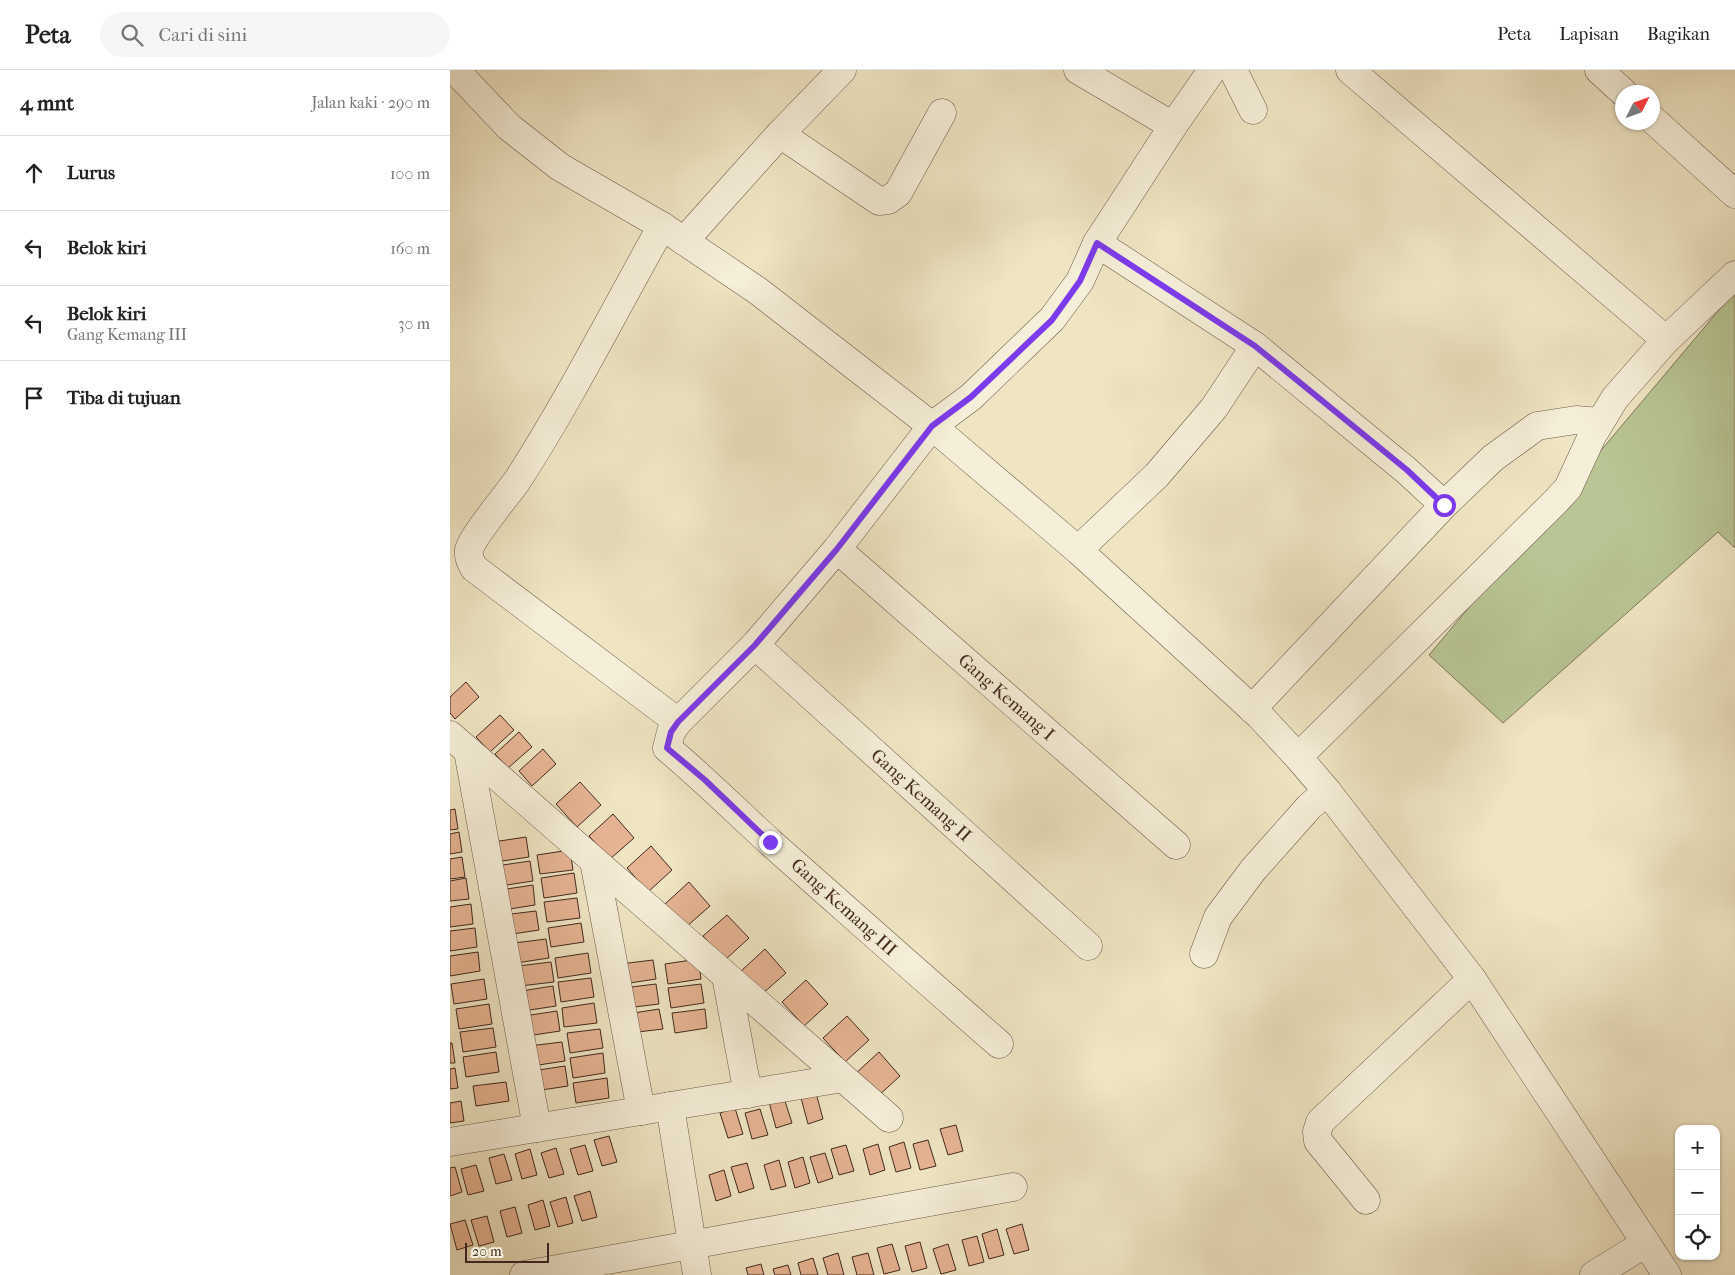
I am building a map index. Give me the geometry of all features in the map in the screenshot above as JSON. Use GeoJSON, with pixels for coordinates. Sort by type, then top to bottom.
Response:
{"type":"FeatureCollection","features":[{"type":"Feature","properties":{"kind":"street"},"geometry":{"type":"LineString","coordinates":[[456,70],[509,127],[560,167],[673,234],[758,291],[932,426],[1078,550],[1252,709],[1298,757],[1327,791],[1472,979],[1667,1275]]}},
{"type":"Feature","properties":{"kind":"street"},"geometry":{"type":"LineString","coordinates":[[842,70],[780,134],[673,234],[509,493],[473,541],[469,550],[474,568],[678,722],[755,645],[837,549],[932,426],[971,397],[1052,320],[1080,281],[1097,243],[1212,70]]}},
{"type":"Feature","properties":{"kind":"street"},"geometry":{"type":"LineString","coordinates":[[1078,70],[1173,126]]}},
{"type":"Feature","properties":{"kind":"street"},"geometry":{"type":"LineString","coordinates":[[1233,70],[1253,110]]}},
{"type":"Feature","properties":{"kind":"street"},"geometry":{"type":"LineString","coordinates":[[1350,70],[1666,340]]}},
{"type":"Feature","properties":{"kind":"street"},"geometry":{"type":"LineString","coordinates":[[1599,70],[1615,85]]}},
{"type":"Feature","properties":{"kind":"street"},"geometry":{"type":"LineString","coordinates":[[780,134],[879,201],[888,200],[898,193],[942,113]]}},
{"type":"Feature","properties":{"kind":"street"},"geometry":{"type":"LineString","coordinates":[[1660,126],[1735,194]]}},
{"type":"Feature","properties":{"kind":"street"},"geometry":{"type":"LineString","coordinates":[[1097,243],[1255,346],[1407,470],[1444,505]]}},
{"type":"Feature","properties":{"kind":"street"},"geometry":{"type":"LineString","coordinates":[[1298,757],[1568,488],[1592,436],[1615,398],[1666,340],[1735,275]]}},
{"type":"Feature","properties":{"kind":"street"},"geometry":{"type":"LineString","coordinates":[[1078,550],[1163,467],[1214,408],[1255,346]]}},
{"type":"Feature","properties":{"kind":"street"},"geometry":{"type":"LineString","coordinates":[[1252,709],[1444,505],[1493,458],[1537,426],[1576,420],[1600,422]]}},
{"type":"Feature","properties":{"kind":"street","name":"Gang Kemang I"},"geometry":{"type":"LineString","coordinates":[[837,549],[1176,845]]}},
{"type":"Feature","properties":{"kind":"street","name":"Gang Kemang II"},"geometry":{"type":"LineString","coordinates":[[755,645],[1088,946]]}},
{"type":"Feature","properties":{"kind":"street","name":"Gang Kemang III"},"geometry":{"type":"LineString","coordinates":[[678,722],[671,732],[667,748],[1000,1044]]}},
{"type":"Feature","properties":{"kind":"street"},"geometry":{"type":"LineString","coordinates":[[459,743],[889,1118]]}},
{"type":"Feature","properties":{"kind":"street"},"geometry":{"type":"LineString","coordinates":[[459,743],[537,1128]]}},
{"type":"Feature","properties":{"kind":"street"},"geometry":{"type":"LineString","coordinates":[[1204,954],[1218,917],[1253,870],[1309,808],[1327,791]]}},
{"type":"Feature","properties":{"kind":"street"},"geometry":{"type":"LineString","coordinates":[[594,861],[641,1111]]}},
{"type":"Feature","properties":{"kind":"street"},"geometry":{"type":"LineString","coordinates":[[726,976],[748,1094]]}},
{"type":"Feature","properties":{"kind":"street"},"geometry":{"type":"LineString","coordinates":[[1366,1200],[1318,1141],[1317,1132],[1320,1122],[1472,979]]}},
{"type":"Feature","properties":{"kind":"street"},"geometry":{"type":"LineString","coordinates":[[450,1142],[843,1078]]}},
{"type":"Feature","properties":{"kind":"street"},"geometry":{"type":"LineString","coordinates":[[670,1106],[697,1275]]}},
{"type":"Feature","properties":{"kind":"street"},"geometry":{"type":"LineString","coordinates":[[524,1275],[1013,1187]]}},
{"type":"Feature","properties":{"kind":"street"},"geometry":{"type":"LineString","coordinates":[[1594,1275],[1646,1242]]}},
{"type":"Feature","properties":{"kind":"green space"},"geometry":{"type":"Polygon","coordinates":[[[1735,291],[1735,548],[1718,532],[1503,723],[1429,655],[1735,291]]]}},
{"type":"Feature","properties":{"kind":"building"},"geometry":{"type":"Polygon","coordinates":[[[466,682],[479,697],[455,719],[450,713],[450,697],[466,682]]]}},
{"type":"Feature","properties":{"kind":"building"},"geometry":{"type":"Polygon","coordinates":[[[500,715],[514,730],[490,752],[476,737],[500,715]]]}},
{"type":"Feature","properties":{"kind":"building"},"geometry":{"type":"Polygon","coordinates":[[[519,732],[532,747],[508,768],[495,754],[519,732]]]}},
{"type":"Feature","properties":{"kind":"building"},"geometry":{"type":"Polygon","coordinates":[[[543,749],[556,764],[532,786],[519,771],[543,749]]]}},
{"type":"Feature","properties":{"kind":"building"},"geometry":{"type":"Polygon","coordinates":[[[580,782],[601,805],[577,827],[556,804],[580,782]]]}},
{"type":"Feature","properties":{"kind":"building"},"geometry":{"type":"Polygon","coordinates":[[[455,809],[458,829],[450,830],[450,810],[455,809]]]}},
{"type":"Feature","properties":{"kind":"building"},"geometry":{"type":"Polygon","coordinates":[[[613,814],[634,838],[610,859],[589,836],[613,814]]]}},
{"type":"Feature","properties":{"kind":"building"},"geometry":{"type":"Polygon","coordinates":[[[459,832],[462,852],[450,854],[450,834],[459,832]]]}},
{"type":"Feature","properties":{"kind":"building"},"geometry":{"type":"Polygon","coordinates":[[[526,837],[529,857],[496,862],[493,842],[526,837]]]}},
{"type":"Feature","properties":{"kind":"building"},"geometry":{"type":"Polygon","coordinates":[[[651,846],[672,870],[648,892],[627,868],[651,846]]]}},
{"type":"Feature","properties":{"kind":"building"},"geometry":{"type":"Polygon","coordinates":[[[570,850],[573,870],[540,874],[537,855],[570,850]]]}},
{"type":"Feature","properties":{"kind":"building"},"geometry":{"type":"Polygon","coordinates":[[[462,857],[465,877],[450,879],[450,859],[462,857]]]}},
{"type":"Feature","properties":{"kind":"building"},"geometry":{"type":"Polygon","coordinates":[[[530,861],[533,881],[500,886],[496,866],[530,861]]]}},
{"type":"Feature","properties":{"kind":"building"},"geometry":{"type":"Polygon","coordinates":[[[574,873],[577,893],[544,898],[541,878],[574,873]]]}},
{"type":"Feature","properties":{"kind":"building"},"geometry":{"type":"Polygon","coordinates":[[[466,878],[469,899],[450,901],[450,881],[466,878]]]}},
{"type":"Feature","properties":{"kind":"building"},"geometry":{"type":"Polygon","coordinates":[[[689,882],[710,906],[686,927],[665,904],[689,882]]]}},
{"type":"Feature","properties":{"kind":"building"},"geometry":{"type":"Polygon","coordinates":[[[533,885],[535,905],[503,910],[500,890],[533,885]]]}},
{"type":"Feature","properties":{"kind":"building"},"geometry":{"type":"Polygon","coordinates":[[[577,898],[580,918],[547,922],[544,902],[577,898]]]}},
{"type":"Feature","properties":{"kind":"building"},"geometry":{"type":"Polygon","coordinates":[[[471,904],[473,924],[450,927],[450,907],[471,904]]]}},
{"type":"Feature","properties":{"kind":"building"},"geometry":{"type":"Polygon","coordinates":[[[536,911],[539,930],[506,935],[503,915],[536,911]]]}},
{"type":"Feature","properties":{"kind":"building"},"geometry":{"type":"Polygon","coordinates":[[[727,915],[749,938],[725,960],[703,936],[727,915]]]}},
{"type":"Feature","properties":{"kind":"building"},"geometry":{"type":"Polygon","coordinates":[[[581,923],[584,942],[551,947],[548,928],[581,923]]]}},
{"type":"Feature","properties":{"kind":"building"},"geometry":{"type":"Polygon","coordinates":[[[475,928],[477,947],[450,951],[450,931],[475,928]]]}},
{"type":"Feature","properties":{"kind":"building"},"geometry":{"type":"Polygon","coordinates":[[[546,939],[549,958],[516,963],[514,943],[546,939]]]}},
{"type":"Feature","properties":{"kind":"building"},"geometry":{"type":"Polygon","coordinates":[[[765,949],[786,973],[762,994],[741,971],[765,949]]]}},
{"type":"Feature","properties":{"kind":"building"},"geometry":{"type":"Polygon","coordinates":[[[478,952],[480,971],[450,976],[450,956],[478,952]]]}},
{"type":"Feature","properties":{"kind":"building"},"geometry":{"type":"Polygon","coordinates":[[[588,953],[591,973],[558,978],[555,958],[588,953]]]}},
{"type":"Feature","properties":{"kind":"building"},"geometry":{"type":"Polygon","coordinates":[[[698,959],[701,979],[668,984],[665,964],[698,959]]]}},
{"type":"Feature","properties":{"kind":"building"},"geometry":{"type":"Polygon","coordinates":[[[653,960],[656,979],[623,984],[620,964],[653,960]]]}},
{"type":"Feature","properties":{"kind":"building"},"geometry":{"type":"Polygon","coordinates":[[[551,962],[554,982],[520,986],[518,966],[551,962]]]}},
{"type":"Feature","properties":{"kind":"building"},"geometry":{"type":"Polygon","coordinates":[[[591,978],[594,997],[561,1002],[558,982],[591,978]]]}},
{"type":"Feature","properties":{"kind":"building"},"geometry":{"type":"Polygon","coordinates":[[[484,979],[487,999],[454,1004],[451,984],[484,979]]]}},
{"type":"Feature","properties":{"kind":"building"},"geometry":{"type":"Polygon","coordinates":[[[806,980],[828,1004],[804,1026],[782,1002],[806,980]]]}},
{"type":"Feature","properties":{"kind":"building"},"geometry":{"type":"Polygon","coordinates":[[[656,984],[659,1004],[626,1008],[623,988],[656,984]]]}},
{"type":"Feature","properties":{"kind":"building"},"geometry":{"type":"Polygon","coordinates":[[[701,984],[704,1003],[671,1008],[668,988],[701,984]]]}},
{"type":"Feature","properties":{"kind":"building"},"geometry":{"type":"Polygon","coordinates":[[[553,986],[556,1006],[523,1011],[521,991],[553,986]]]}},
{"type":"Feature","properties":{"kind":"building"},"geometry":{"type":"Polygon","coordinates":[[[594,1003],[597,1023],[564,1027],[562,1008],[594,1003]]]}},
{"type":"Feature","properties":{"kind":"building"},"geometry":{"type":"Polygon","coordinates":[[[489,1004],[492,1024],[459,1029],[456,1009],[489,1004]]]}},
{"type":"Feature","properties":{"kind":"building"},"geometry":{"type":"Polygon","coordinates":[[[659,1009],[663,1029],[629,1033],[627,1014],[659,1009]]]}},
{"type":"Feature","properties":{"kind":"building"},"geometry":{"type":"Polygon","coordinates":[[[705,1009],[707,1028],[675,1033],[672,1013],[705,1009]]]}},
{"type":"Feature","properties":{"kind":"building"},"geometry":{"type":"Polygon","coordinates":[[[557,1011],[560,1031],[527,1036],[524,1016],[557,1011]]]}},
{"type":"Feature","properties":{"kind":"building"},"geometry":{"type":"Polygon","coordinates":[[[847,1016],[869,1040],[845,1062],[823,1038],[847,1016]]]}},
{"type":"Feature","properties":{"kind":"building"},"geometry":{"type":"Polygon","coordinates":[[[493,1028],[496,1047],[463,1052],[460,1032],[493,1028]]]}},
{"type":"Feature","properties":{"kind":"building"},"geometry":{"type":"Polygon","coordinates":[[[600,1029],[603,1048],[570,1053],[567,1033],[600,1029]]]}},
{"type":"Feature","properties":{"kind":"building"},"geometry":{"type":"Polygon","coordinates":[[[562,1042],[565,1061],[532,1066],[529,1046],[562,1042]]]}},
{"type":"Feature","properties":{"kind":"building"},"geometry":{"type":"Polygon","coordinates":[[[450,1043],[452,1043],[455,1063],[450,1063],[450,1043]]]}},
{"type":"Feature","properties":{"kind":"building"},"geometry":{"type":"Polygon","coordinates":[[[496,1052],[499,1072],[466,1077],[463,1057],[496,1052]]]}},
{"type":"Feature","properties":{"kind":"building"},"geometry":{"type":"Polygon","coordinates":[[[879,1052],[900,1076],[876,1098],[855,1074],[879,1052]]]}},
{"type":"Feature","properties":{"kind":"building"},"geometry":{"type":"Polygon","coordinates":[[[603,1053],[605,1073],[573,1078],[570,1058],[603,1053]]]}},
{"type":"Feature","properties":{"kind":"building"},"geometry":{"type":"Polygon","coordinates":[[[565,1066],[568,1086],[535,1091],[532,1071],[565,1066]]]}},
{"type":"Feature","properties":{"kind":"building"},"geometry":{"type":"Polygon","coordinates":[[[455,1068],[458,1088],[450,1089],[450,1069],[455,1068]]]}},
{"type":"Feature","properties":{"kind":"building"},"geometry":{"type":"Polygon","coordinates":[[[607,1078],[609,1098],[576,1103],[573,1083],[607,1078]]]}},
{"type":"Feature","properties":{"kind":"building"},"geometry":{"type":"Polygon","coordinates":[[[506,1082],[509,1101],[476,1106],[473,1086],[506,1082]]]}},
{"type":"Feature","properties":{"kind":"building"},"geometry":{"type":"Polygon","coordinates":[[[816,1093],[823,1119],[808,1124],[801,1098],[816,1093]]]}},
{"type":"Feature","properties":{"kind":"building"},"geometry":{"type":"Polygon","coordinates":[[[784,1098],[792,1123],[776,1128],[769,1102],[784,1098]]]}},
{"type":"Feature","properties":{"kind":"building"},"geometry":{"type":"Polygon","coordinates":[[[461,1101],[464,1121],[450,1123],[450,1103],[461,1101]]]}},
{"type":"Feature","properties":{"kind":"building"},"geometry":{"type":"Polygon","coordinates":[[[735,1108],[743,1134],[728,1138],[720,1113],[735,1108]]]}},
{"type":"Feature","properties":{"kind":"building"},"geometry":{"type":"Polygon","coordinates":[[[760,1109],[768,1135],[752,1139],[745,1113],[760,1109]]]}},
{"type":"Feature","properties":{"kind":"building"},"geometry":{"type":"Polygon","coordinates":[[[956,1125],[963,1151],[948,1155],[940,1129],[956,1125]]]}},
{"type":"Feature","properties":{"kind":"building"},"geometry":{"type":"Polygon","coordinates":[[[609,1136],[617,1162],[602,1166],[594,1140],[609,1136]]]}},
{"type":"Feature","properties":{"kind":"building"},"geometry":{"type":"Polygon","coordinates":[[[928,1140],[936,1166],[920,1170],[913,1144],[928,1140]]]}},
{"type":"Feature","properties":{"kind":"building"},"geometry":{"type":"Polygon","coordinates":[[[904,1142],[911,1168],[896,1172],[889,1147],[904,1142]]]}},
{"type":"Feature","properties":{"kind":"building"},"geometry":{"type":"Polygon","coordinates":[[[878,1144],[885,1170],[870,1175],[863,1149],[878,1144]]]}},
{"type":"Feature","properties":{"kind":"building"},"geometry":{"type":"Polygon","coordinates":[[[585,1145],[593,1171],[578,1175],[570,1149],[585,1145]]]}},
{"type":"Feature","properties":{"kind":"building"},"geometry":{"type":"Polygon","coordinates":[[[846,1145],[854,1171],[839,1175],[831,1149],[846,1145]]]}},
{"type":"Feature","properties":{"kind":"building"},"geometry":{"type":"Polygon","coordinates":[[[556,1148],[564,1174],[549,1178],[541,1153],[556,1148]]]}},
{"type":"Feature","properties":{"kind":"building"},"geometry":{"type":"Polygon","coordinates":[[[530,1149],[537,1175],[522,1179],[515,1154],[530,1149]]]}},
{"type":"Feature","properties":{"kind":"building"},"geometry":{"type":"Polygon","coordinates":[[[825,1153],[833,1178],[818,1183],[810,1157],[825,1153]]]}},
{"type":"Feature","properties":{"kind":"building"},"geometry":{"type":"Polygon","coordinates":[[[504,1154],[512,1180],[496,1184],[489,1158],[504,1154]]]}},
{"type":"Feature","properties":{"kind":"building"},"geometry":{"type":"Polygon","coordinates":[[[803,1157],[810,1183],[795,1188],[788,1162],[803,1157]]]}},
{"type":"Feature","properties":{"kind":"building"},"geometry":{"type":"Polygon","coordinates":[[[779,1160],[786,1186],[771,1190],[764,1165],[779,1160]]]}},
{"type":"Feature","properties":{"kind":"building"},"geometry":{"type":"Polygon","coordinates":[[[747,1163],[754,1188],[739,1193],[731,1167],[747,1163]]]}},
{"type":"Feature","properties":{"kind":"building"},"geometry":{"type":"Polygon","coordinates":[[[476,1165],[484,1191],[468,1195],[461,1169],[476,1165]]]}},
{"type":"Feature","properties":{"kind":"building"},"geometry":{"type":"Polygon","coordinates":[[[455,1167],[462,1192],[450,1196],[450,1168],[455,1167]]]}},
{"type":"Feature","properties":{"kind":"building"},"geometry":{"type":"Polygon","coordinates":[[[724,1170],[731,1196],[716,1201],[709,1175],[724,1170]]]}},
{"type":"Feature","properties":{"kind":"building"},"geometry":{"type":"Polygon","coordinates":[[[590,1191],[597,1217],[582,1221],[574,1196],[590,1191]]]}},
{"type":"Feature","properties":{"kind":"building"},"geometry":{"type":"Polygon","coordinates":[[[566,1197],[573,1223],[558,1227],[550,1202],[566,1197]]]}},
{"type":"Feature","properties":{"kind":"building"},"geometry":{"type":"Polygon","coordinates":[[[543,1200],[550,1226],[535,1230],[528,1205],[543,1200]]]}},
{"type":"Feature","properties":{"kind":"building"},"geometry":{"type":"Polygon","coordinates":[[[515,1207],[522,1233],[507,1237],[500,1211],[515,1207]]]}},
{"type":"Feature","properties":{"kind":"building"},"geometry":{"type":"Polygon","coordinates":[[[487,1216],[494,1242],[479,1246],[471,1220],[487,1216]]]}},
{"type":"Feature","properties":{"kind":"building"},"geometry":{"type":"Polygon","coordinates":[[[465,1220],[473,1245],[457,1250],[450,1224],[465,1220]]]}},
{"type":"Feature","properties":{"kind":"building"},"geometry":{"type":"Polygon","coordinates":[[[1022,1224],[1029,1250],[1014,1254],[1006,1229],[1022,1224]]]}},
{"type":"Feature","properties":{"kind":"building"},"geometry":{"type":"Polygon","coordinates":[[[997,1229],[1004,1255],[989,1259],[982,1234],[997,1229]]]}},
{"type":"Feature","properties":{"kind":"building"},"geometry":{"type":"Polygon","coordinates":[[[977,1236],[984,1262],[969,1266],[962,1240],[977,1236]]]}},
{"type":"Feature","properties":{"kind":"building"},"geometry":{"type":"Polygon","coordinates":[[[920,1242],[927,1268],[912,1272],[905,1246],[920,1242]]]}},
{"type":"Feature","properties":{"kind":"building"},"geometry":{"type":"Polygon","coordinates":[[[892,1244],[900,1270],[884,1274],[877,1248],[892,1244]]]}},
{"type":"Feature","properties":{"kind":"building"},"geometry":{"type":"Polygon","coordinates":[[[948,1244],[956,1270],[941,1274],[933,1249],[948,1244]]]}},
{"type":"Feature","properties":{"kind":"building"},"geometry":{"type":"Polygon","coordinates":[[[838,1253],[844,1275],[828,1275],[823,1258],[838,1253]]]}},
{"type":"Feature","properties":{"kind":"building"},"geometry":{"type":"Polygon","coordinates":[[[868,1253],[874,1275],[857,1275],[852,1257],[868,1253]]]}},
{"type":"Feature","properties":{"kind":"building"},"geometry":{"type":"Polygon","coordinates":[[[813,1258],[818,1275],[801,1275],[798,1263],[813,1258]]]}},
{"type":"Feature","properties":{"kind":"building"},"geometry":{"type":"Polygon","coordinates":[[[761,1264],[764,1275],[748,1275],[746,1268],[761,1264]]]}},
{"type":"Feature","properties":{"kind":"building"},"geometry":{"type":"Polygon","coordinates":[[[788,1265],[791,1275],[775,1275],[773,1269],[788,1265]]]}},
{"type":"Feature","properties":{"kind":"route"},"geometry":{"type":"LineString","coordinates":[[770,842],[705,780],[667,748],[671,732],[713,685],[755,645],[837,549],[932,426],[971,397],[1052,320],[1080,281],[1097,243],[1255,346],[1407,470],[1444,505]]}}]}
